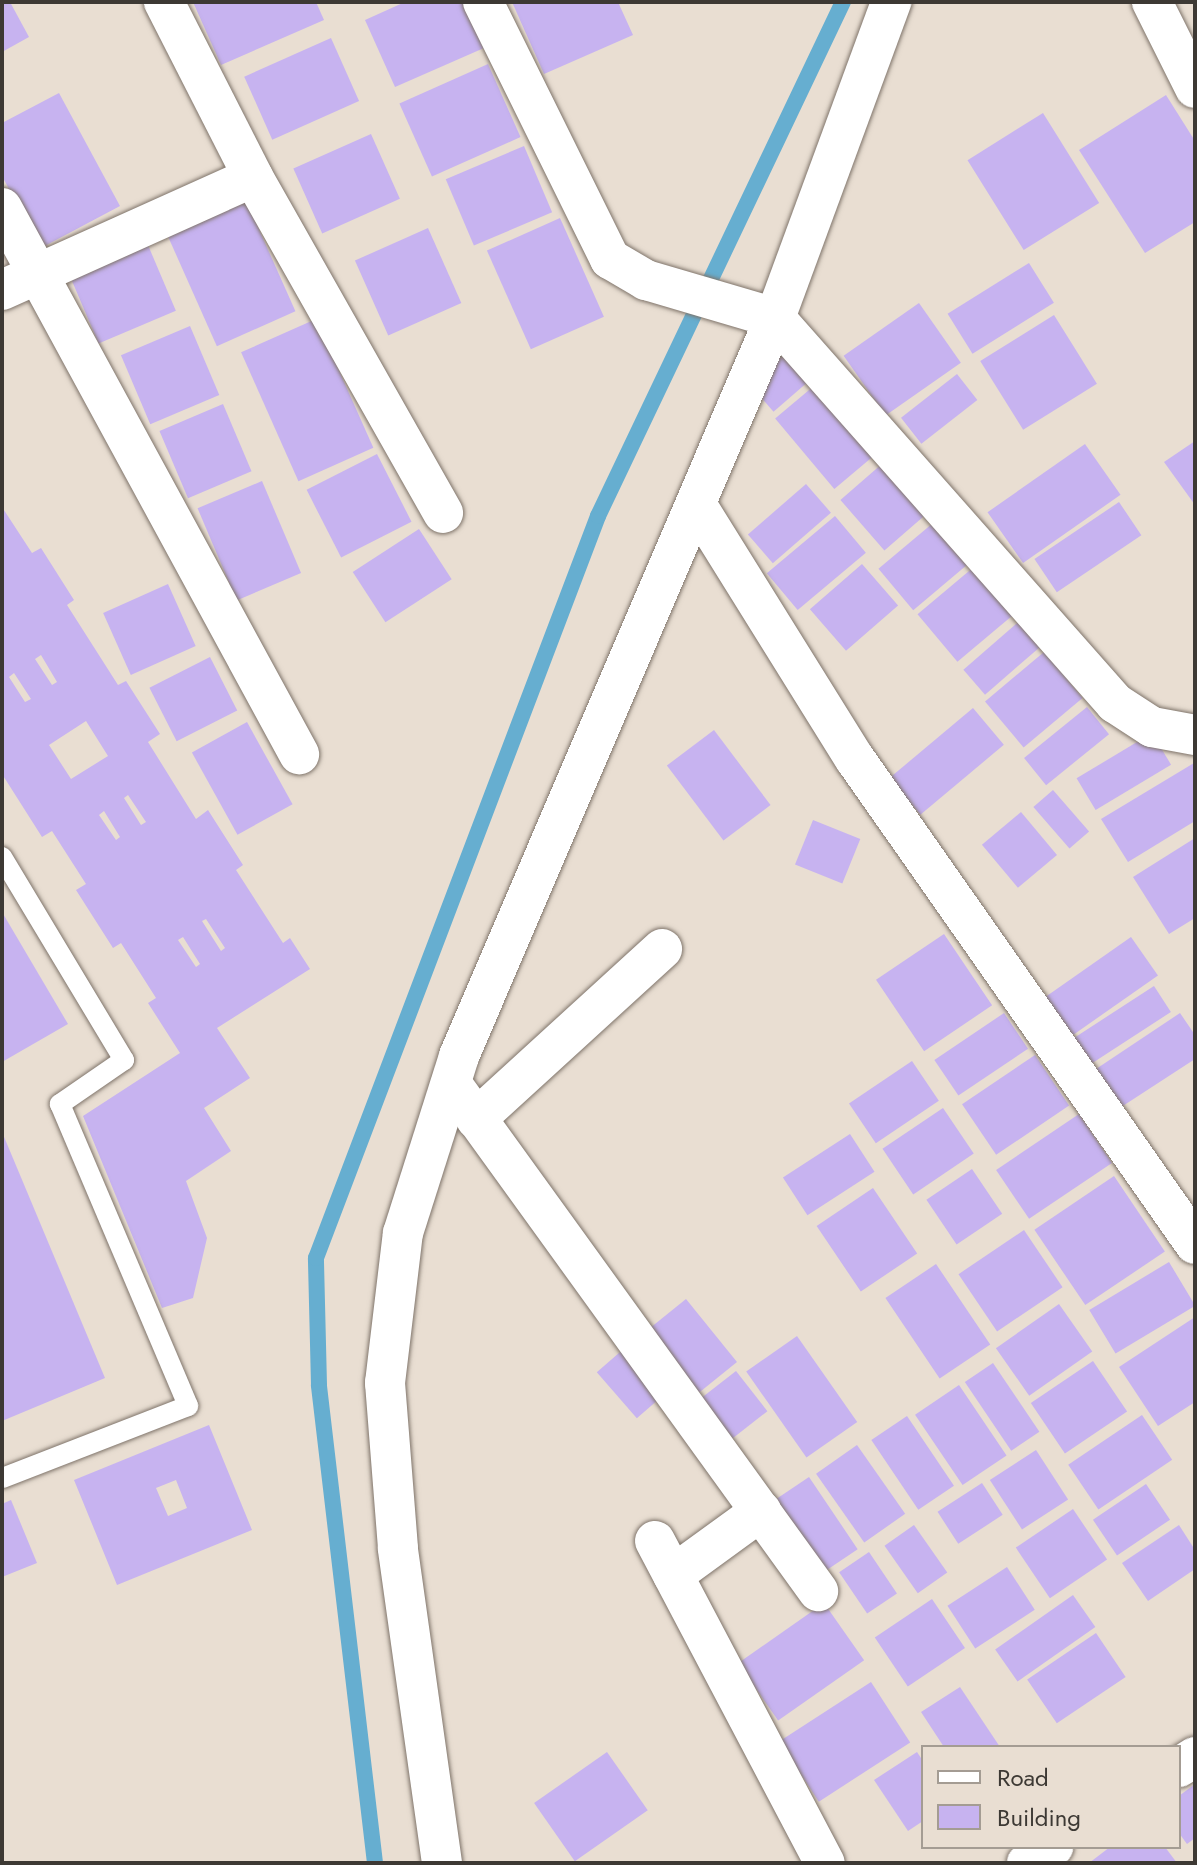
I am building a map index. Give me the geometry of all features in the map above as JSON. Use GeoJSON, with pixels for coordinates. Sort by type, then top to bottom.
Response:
{"type":"FeatureCollection","features":[{"type":"Feature","properties":{"kind":"street"},"geometry":{"type":"LineString","coordinates":[[164,2],[253,177],[443,513]]}},
{"type":"Feature","properties":{"kind":"street"},"geometry":{"type":"LineString","coordinates":[[483,2],[610,259],[646,280],[735,310],[775,318],[1115,703],[1152,727],[1195,735]]}},
{"type":"Feature","properties":{"kind":"street"},"geometry":{"type":"LineString","coordinates":[[442,1863],[398,1548],[385,1383],[403,1233],[451,1083],[775,318],[891,2]]}},
{"type":"Feature","properties":{"kind":"street"},"geometry":{"type":"LineString","coordinates":[[1152,2],[1195,88]]}},
{"type":"Feature","properties":{"kind":"street"},"geometry":{"type":"LineString","coordinates":[[20,282],[253,177]]}},
{"type":"Feature","properties":{"kind":"street"},"geometry":{"type":"LineString","coordinates":[[2,208],[20,282],[299,754]]}},
{"type":"Feature","properties":{"kind":"street"},"geometry":{"type":"LineString","coordinates":[[696,504],[855,759],[1195,1244]]}},
{"type":"Feature","properties":{"kind":"street"},"geometry":{"type":"LineString","coordinates":[[476,1119],[662,949]]}},
{"type":"Feature","properties":{"kind":"street"},"geometry":{"type":"LineString","coordinates":[[451,1083],[818,1591]]}},
{"type":"Feature","properties":{"kind":"street"},"geometry":{"type":"LineString","coordinates":[[761,1511],[664,1558],[825,1863]]}},
{"type":"Feature","properties":{"kind":"street"},"geometry":{"type":"LineString","coordinates":[[1027,1863],[1050,1849]]}},
{"type":"Feature","properties":{"kind":"lane"},"geometry":{"type":"LineString","coordinates":[[2,857],[124,1060],[60,1104],[188,1406],[2,1478]]}},
{"type":"Feature","properties":{"kind":"building"},"geometry":{"type":"Polygon","coordinates":[[[2,2],[10,2],[29,37],[2,52],[2,2]]]}},
{"type":"Feature","properties":{"kind":"building"},"geometry":{"type":"Polygon","coordinates":[[[193,2],[316,2],[324,20],[221,65],[193,2]]]}},
{"type":"Feature","properties":{"kind":"building"},"geometry":{"type":"Polygon","coordinates":[[[405,2],[464,2],[484,48],[395,87],[365,20],[405,2]]]}},
{"type":"Feature","properties":{"kind":"building"},"geometry":{"type":"Polygon","coordinates":[[[512,2],[618,2],[633,35],[544,74],[512,2]]]}},
{"type":"Feature","properties":{"kind":"building"},"geometry":{"type":"Polygon","coordinates":[[[331,38],[359,101],[272,140],[244,77],[331,38]]]}},
{"type":"Feature","properties":{"kind":"building"},"geometry":{"type":"Polygon","coordinates":[[[488,64],[521,137],[432,177],[399,103],[488,64]]]}},
{"type":"Feature","properties":{"kind":"building"},"geometry":{"type":"Polygon","coordinates":[[[59,93],[120,206],[41,248],[2,176],[2,123],[59,93]]]}},
{"type":"Feature","properties":{"kind":"building"},"geometry":{"type":"Polygon","coordinates":[[[1166,95],[1195,141],[1195,222],[1145,253],[1079,150],[1166,95]]]}},
{"type":"Feature","properties":{"kind":"building"},"geometry":{"type":"Polygon","coordinates":[[[1043,113],[1099,203],[1024,250],[968,160],[1043,113]]]}},
{"type":"Feature","properties":{"kind":"building"},"geometry":{"type":"Polygon","coordinates":[[[371,134],[400,199],[322,233],[293,169],[371,134]]]}},
{"type":"Feature","properties":{"kind":"building"},"geometry":{"type":"Polygon","coordinates":[[[524,146],[552,212],[474,245],[446,179],[524,146]]]}},
{"type":"Feature","properties":{"kind":"building"},"geometry":{"type":"Polygon","coordinates":[[[245,198],[295,311],[217,346],[166,233],[245,198]]]}},
{"type":"Feature","properties":{"kind":"building"},"geometry":{"type":"Polygon","coordinates":[[[560,218],[604,317],[531,349],[487,251],[560,218]]]}},
{"type":"Feature","properties":{"kind":"building"},"geometry":{"type":"Polygon","coordinates":[[[428,228],[461,303],[388,335],[355,261],[428,228]]]}},
{"type":"Feature","properties":{"kind":"building"},"geometry":{"type":"Polygon","coordinates":[[[145,238],[176,311],[99,344],[68,271],[145,238]]]}},
{"type":"Feature","properties":{"kind":"building"},"geometry":{"type":"Polygon","coordinates":[[[1029,263],[1054,303],[972,354],[948,314],[1029,263]]]}},
{"type":"Feature","properties":{"kind":"building"},"geometry":{"type":"Polygon","coordinates":[[[919,303],[961,363],[886,416],[844,356],[919,303]]]}},
{"type":"Feature","properties":{"kind":"building"},"geometry":{"type":"Polygon","coordinates":[[[1054,315],[1097,384],[1023,430],[980,361],[1054,315]]]}},
{"type":"Feature","properties":{"kind":"building"},"geometry":{"type":"Polygon","coordinates":[[[316,319],[373,448],[298,481],[241,352],[316,319]]]}},
{"type":"Feature","properties":{"kind":"building"},"geometry":{"type":"Polygon","coordinates":[[[190,326],[219,395],[150,424],[121,355],[190,326]]]}},
{"type":"Feature","properties":{"kind":"building"},"geometry":{"type":"Polygon","coordinates":[[[787,351],[811,379],[774,412],[749,384],[787,351]]]}},
{"type":"Feature","properties":{"kind":"building"},"geometry":{"type":"Polygon","coordinates":[[[957,374],[977,400],[921,444],[901,418],[957,374]]]}},
{"type":"Feature","properties":{"kind":"building"},"geometry":{"type":"Polygon","coordinates":[[[815,385],[874,455],[834,489],[775,418],[815,385]]]}},
{"type":"Feature","properties":{"kind":"building"},"geometry":{"type":"Polygon","coordinates":[[[223,404],[252,471],[188,498],[159,431],[223,404]]]}},
{"type":"Feature","properties":{"kind":"building"},"geometry":{"type":"Polygon","coordinates":[[[1195,441],[1195,505],[1164,462],[1195,441]]]}},
{"type":"Feature","properties":{"kind":"building"},"geometry":{"type":"Polygon","coordinates":[[[1085,444],[1121,495],[1023,563],[988,512],[1085,444]]]}},
{"type":"Feature","properties":{"kind":"building"},"geometry":{"type":"Polygon","coordinates":[[[377,454],[412,522],[341,558],[307,490],[377,454]]]}},
{"type":"Feature","properties":{"kind":"building"},"geometry":{"type":"Polygon","coordinates":[[[891,456],[935,507],[884,551],[840,500],[891,456]]]}},
{"type":"Feature","properties":{"kind":"building"},"geometry":{"type":"Polygon","coordinates":[[[262,481],[301,573],[237,600],[198,508],[262,481]]]}},
{"type":"Feature","properties":{"kind":"building"},"geometry":{"type":"Polygon","coordinates":[[[806,484],[831,513],[773,563],[748,535],[806,484]]]}},
{"type":"Feature","properties":{"kind":"building"},"geometry":{"type":"Polygon","coordinates":[[[1119,502],[1141,535],[1057,592],[1034,559],[1119,502]]]}},
{"type":"Feature","properties":{"kind":"building"},"geometry":{"type":"Polygon","coordinates":[[[2,507],[32,553],[41,548],[74,600],[67,605],[118,685],[126,681],[160,734],[148,742],[196,819],[208,810],[243,865],[236,870],[283,943],[290,938],[310,969],[217,1028],[250,1078],[204,1108],[231,1151],[186,1181],[207,1238],[193,1298],[162,1308],[83,1116],[180,1053],[148,1003],[156,998],[121,943],[113,948],[76,890],[86,884],[52,831],[42,837],[2,774],[2,507]],[[41,655],[35,659],[52,685],[57,682],[41,655]],[[14,673],[9,677],[25,702],[31,699],[14,673]],[[86,721],[49,745],[71,779],[108,756],[86,721]],[[128,795],[124,798],[141,825],[146,822],[128,795]],[[104,811],[99,815],[116,840],[120,837],[104,811]],[[206,919],[202,921],[221,951],[225,948],[206,919]],[[183,937],[178,940],[196,967],[200,964],[183,937]]]}},
{"type":"Feature","properties":{"kind":"building"},"geometry":{"type":"Polygon","coordinates":[[[835,516],[866,553],[798,610],[767,573],[835,516]]]}},
{"type":"Feature","properties":{"kind":"building"},"geometry":{"type":"Polygon","coordinates":[[[939,518],[974,559],[913,610],[878,569],[939,518]]]}},
{"type":"Feature","properties":{"kind":"building"},"geometry":{"type":"Polygon","coordinates":[[[419,529],[452,579],[385,622],[353,572],[419,529]]]}},
{"type":"Feature","properties":{"kind":"building"},"geometry":{"type":"Polygon","coordinates":[[[862,564],[898,606],[846,651],[810,609],[862,564]]]}},
{"type":"Feature","properties":{"kind":"building"},"geometry":{"type":"Polygon","coordinates":[[[975,566],[1015,613],[957,662],[918,614],[975,566]]]}},
{"type":"Feature","properties":{"kind":"building"},"geometry":{"type":"Polygon","coordinates":[[[168,584],[196,646],[131,675],[103,613],[168,584]]]}},
{"type":"Feature","properties":{"kind":"building"},"geometry":{"type":"Polygon","coordinates":[[[1023,618],[1045,643],[985,695],[963,670],[1023,618]]]}},
{"type":"Feature","properties":{"kind":"building"},"geometry":{"type":"Polygon","coordinates":[[[1044,652],[1083,698],[1024,747],[985,701],[1044,652]]]}},
{"type":"Feature","properties":{"kind":"building"},"geometry":{"type":"Polygon","coordinates":[[[210,657],[237,710],[177,741],[149,688],[210,657]]]}},
{"type":"Feature","properties":{"kind":"building"},"geometry":{"type":"Polygon","coordinates":[[[1087,707],[1109,734],[1046,785],[1024,758],[1087,707]]]}},
{"type":"Feature","properties":{"kind":"building"},"geometry":{"type":"Polygon","coordinates":[[[973,708],[1004,745],[920,815],[890,778],[973,708]]]}},
{"type":"Feature","properties":{"kind":"building"},"geometry":{"type":"Polygon","coordinates":[[[247,722],[293,804],[237,835],[192,753],[247,722]]]}},
{"type":"Feature","properties":{"kind":"building"},"geometry":{"type":"Polygon","coordinates":[[[714,730],[771,805],[723,841],[667,766],[714,730]]]}},
{"type":"Feature","properties":{"kind":"building"},"geometry":{"type":"Polygon","coordinates":[[[1152,733],[1171,765],[1096,810],[1077,778],[1152,733]]]}},
{"type":"Feature","properties":{"kind":"building"},"geometry":{"type":"Polygon","coordinates":[[[1194,763],[1195,821],[1128,862],[1101,819],[1194,763]]]}},
{"type":"Feature","properties":{"kind":"building"},"geometry":{"type":"Polygon","coordinates":[[[1053,790],[1089,832],[1069,849],[1033,807],[1053,790]]]}},
{"type":"Feature","properties":{"kind":"building"},"geometry":{"type":"Polygon","coordinates":[[[1021,812],[1057,855],[1018,888],[982,845],[1021,812]]]}},
{"type":"Feature","properties":{"kind":"building"},"geometry":{"type":"Polygon","coordinates":[[[813,820],[860,839],[842,884],[795,865],[813,820]]]}},
{"type":"Feature","properties":{"kind":"building"},"geometry":{"type":"Polygon","coordinates":[[[1195,838],[1195,918],[1169,934],[1133,877],[1195,838]]]}},
{"type":"Feature","properties":{"kind":"building"},"geometry":{"type":"Polygon","coordinates":[[[2,912],[68,1024],[2,1062],[2,912]]]}},
{"type":"Feature","properties":{"kind":"building"},"geometry":{"type":"Polygon","coordinates":[[[944,934],[992,1005],[924,1051],[876,980],[944,934]]]}},
{"type":"Feature","properties":{"kind":"building"},"geometry":{"type":"Polygon","coordinates":[[[1131,937],[1158,976],[1064,1041],[1037,1003],[1131,937]]]}},
{"type":"Feature","properties":{"kind":"building"},"geometry":{"type":"Polygon","coordinates":[[[1154,986],[1171,1012],[1083,1069],[1066,1043],[1154,986]]]}},
{"type":"Feature","properties":{"kind":"building"},"geometry":{"type":"Polygon","coordinates":[[[1004,1013],[1028,1049],[958,1096],[934,1060],[1004,1013]]]}},
{"type":"Feature","properties":{"kind":"building"},"geometry":{"type":"Polygon","coordinates":[[[1180,1013],[1195,1035],[1195,1059],[1112,1113],[1087,1075],[1180,1013]]]}},
{"type":"Feature","properties":{"kind":"building"},"geometry":{"type":"Polygon","coordinates":[[[1035,1055],[1069,1106],[996,1155],[962,1104],[1035,1055]]]}},
{"type":"Feature","properties":{"kind":"building"},"geometry":{"type":"Polygon","coordinates":[[[912,1061],[939,1101],[876,1143],[849,1103],[912,1061]]]}},
{"type":"Feature","properties":{"kind":"building"},"geometry":{"type":"Polygon","coordinates":[[[943,1108],[974,1154],[913,1194],[882,1149],[943,1108]]]}},
{"type":"Feature","properties":{"kind":"building"},"geometry":{"type":"Polygon","coordinates":[[[1079,1114],[1112,1163],[1029,1219],[996,1170],[1079,1114]]]}},
{"type":"Feature","properties":{"kind":"building"},"geometry":{"type":"Polygon","coordinates":[[[2,1132],[105,1378],[2,1421],[2,1132]]]}},
{"type":"Feature","properties":{"kind":"building"},"geometry":{"type":"Polygon","coordinates":[[[850,1134],[875,1172],[807,1215],[783,1178],[850,1134]]]}},
{"type":"Feature","properties":{"kind":"building"},"geometry":{"type":"Polygon","coordinates":[[[972,1169],[1002,1214],[957,1245],[926,1200],[972,1169]]]}},
{"type":"Feature","properties":{"kind":"building"},"geometry":{"type":"Polygon","coordinates":[[[1114,1176],[1165,1251],[1085,1305],[1034,1230],[1114,1176]]]}},
{"type":"Feature","properties":{"kind":"building"},"geometry":{"type":"Polygon","coordinates":[[[873,1188],[917,1253],[861,1292],[817,1226],[873,1188]]]}},
{"type":"Feature","properties":{"kind":"building"},"geometry":{"type":"Polygon","coordinates":[[[1024,1230],[1063,1287],[997,1331],[959,1274],[1024,1230]]]}},
{"type":"Feature","properties":{"kind":"building"},"geometry":{"type":"Polygon","coordinates":[[[1169,1262],[1195,1306],[1116,1354],[1089,1310],[1169,1262]]]}},
{"type":"Feature","properties":{"kind":"building"},"geometry":{"type":"Polygon","coordinates":[[[936,1264],[990,1344],[940,1379],[885,1298],[936,1264]]]}},
{"type":"Feature","properties":{"kind":"building"},"geometry":{"type":"Polygon","coordinates":[[[686,1299],[737,1362],[696,1395],[645,1332],[686,1299]]]}},
{"type":"Feature","properties":{"kind":"building"},"geometry":{"type":"Polygon","coordinates":[[[1059,1304],[1092,1352],[1029,1396],[996,1348],[1059,1304]]]}},
{"type":"Feature","properties":{"kind":"building"},"geometry":{"type":"Polygon","coordinates":[[[1195,1317],[1195,1402],[1158,1426],[1119,1367],[1195,1317]]]}},
{"type":"Feature","properties":{"kind":"building"},"geometry":{"type":"Polygon","coordinates":[[[797,1336],[857,1422],[806,1458],[746,1372],[797,1336]]]}},
{"type":"Feature","properties":{"kind":"building"},"geometry":{"type":"Polygon","coordinates":[[[627,1346],[667,1392],[637,1418],[597,1372],[627,1346]]]}},
{"type":"Feature","properties":{"kind":"building"},"geometry":{"type":"Polygon","coordinates":[[[1093,1361],[1127,1412],[1065,1454],[1031,1403],[1093,1361]]]}},
{"type":"Feature","properties":{"kind":"building"},"geometry":{"type":"Polygon","coordinates":[[[993,1363],[1039,1432],[1011,1451],[965,1382],[993,1363]]]}},
{"type":"Feature","properties":{"kind":"building"},"geometry":{"type":"Polygon","coordinates":[[[736,1371],[767,1411],[733,1438],[701,1398],[736,1371]]]}},
{"type":"Feature","properties":{"kind":"building"},"geometry":{"type":"Polygon","coordinates":[[[959,1385],[1007,1455],[963,1485],[915,1415],[959,1385]]]}},
{"type":"Feature","properties":{"kind":"building"},"geometry":{"type":"Polygon","coordinates":[[[1142,1415],[1172,1460],[1098,1510],[1068,1465],[1142,1415]]]}},
{"type":"Feature","properties":{"kind":"building"},"geometry":{"type":"Polygon","coordinates":[[[907,1416],[954,1486],[918,1510],[871,1440],[907,1416]]]}},
{"type":"Feature","properties":{"kind":"building"},"geometry":{"type":"Polygon","coordinates":[[[209,1425],[252,1530],[117,1585],[74,1480],[209,1425]],[[176,1480],[156,1488],[168,1516],[187,1508],[176,1480]]]}},
{"type":"Feature","properties":{"kind":"building"},"geometry":{"type":"Polygon","coordinates":[[[857,1445],[905,1514],[864,1542],[816,1474],[857,1445]]]}},
{"type":"Feature","properties":{"kind":"building"},"geometry":{"type":"Polygon","coordinates":[[[1036,1450],[1068,1499],[1022,1529],[990,1480],[1036,1450]]]}},
{"type":"Feature","properties":{"kind":"building"},"geometry":{"type":"Polygon","coordinates":[[[809,1477],[858,1549],[818,1576],[769,1504],[809,1477]]]}},
{"type":"Feature","properties":{"kind":"building"},"geometry":{"type":"Polygon","coordinates":[[[982,1483],[1003,1515],[958,1544],[938,1512],[982,1483]]]}},
{"type":"Feature","properties":{"kind":"building"},"geometry":{"type":"Polygon","coordinates":[[[1146,1484],[1170,1520],[1117,1555],[1093,1520],[1146,1484]]]}},
{"type":"Feature","properties":{"kind":"building"},"geometry":{"type":"Polygon","coordinates":[[[11,1500],[37,1563],[2,1577],[2,1504],[11,1500]]]}},
{"type":"Feature","properties":{"kind":"building"},"geometry":{"type":"Polygon","coordinates":[[[1073,1509],[1107,1560],[1050,1598],[1016,1548],[1073,1509]]]}},
{"type":"Feature","properties":{"kind":"building"},"geometry":{"type":"Polygon","coordinates":[[[914,1525],[947,1573],[918,1593],[885,1546],[914,1525]]]}},
{"type":"Feature","properties":{"kind":"building"},"geometry":{"type":"Polygon","coordinates":[[[1179,1525],[1195,1550],[1195,1569],[1148,1601],[1122,1563],[1179,1525]]]}},
{"type":"Feature","properties":{"kind":"building"},"geometry":{"type":"Polygon","coordinates":[[[869,1552],[897,1593],[867,1614],[839,1572],[869,1552]]]}},
{"type":"Feature","properties":{"kind":"building"},"geometry":{"type":"Polygon","coordinates":[[[1007,1567],[1035,1610],[975,1648],[947,1606],[1007,1567]]]}},
{"type":"Feature","properties":{"kind":"building"},"geometry":{"type":"Polygon","coordinates":[[[1073,1595],[1095,1627],[1018,1681],[995,1649],[1073,1595]]]}},
{"type":"Feature","properties":{"kind":"building"},"geometry":{"type":"Polygon","coordinates":[[[932,1599],[965,1648],[908,1686],[875,1638],[932,1599]]]}},
{"type":"Feature","properties":{"kind":"building"},"geometry":{"type":"Polygon","coordinates":[[[824,1603],[864,1660],[778,1721],[738,1663],[824,1603]]]}},
{"type":"Feature","properties":{"kind":"building"},"geometry":{"type":"Polygon","coordinates":[[[1096,1633],[1126,1677],[1057,1723],[1027,1679],[1096,1633]]]}},
{"type":"Feature","properties":{"kind":"building"},"geometry":{"type":"Polygon","coordinates":[[[871,1682],[910,1742],[819,1802],[780,1741],[871,1682]]]}},
{"type":"Feature","properties":{"kind":"building"},"geometry":{"type":"Polygon","coordinates":[[[960,1687],[999,1745],[943,1745],[921,1712],[960,1687]]]}},
{"type":"Feature","properties":{"kind":"building"},"geometry":{"type":"Polygon","coordinates":[[[607,1752],[648,1810],[575,1861],[534,1803],[607,1752]]]}},
{"type":"Feature","properties":{"kind":"building"},"geometry":{"type":"Polygon","coordinates":[[[917,1752],[921,1758],[921,1822],[908,1831],[874,1780],[917,1752]]]}},
{"type":"Feature","properties":{"kind":"building"},"geometry":{"type":"Polygon","coordinates":[[[1195,1784],[1195,1838],[1187,1844],[1181,1836],[1181,1794],[1195,1784]]]}},
{"type":"Feature","properties":{"kind":"building"},"geometry":{"type":"Polygon","coordinates":[[[1107,1849],[1166,1849],[1177,1863],[1089,1863],[1107,1849]]]}},
{"type":"Feature","properties":{"kind":"waterway"},"geometry":{"type":"LineString","coordinates":[[375,1863],[319,1385],[316,1258],[598,516],[843,2]]}}]}
